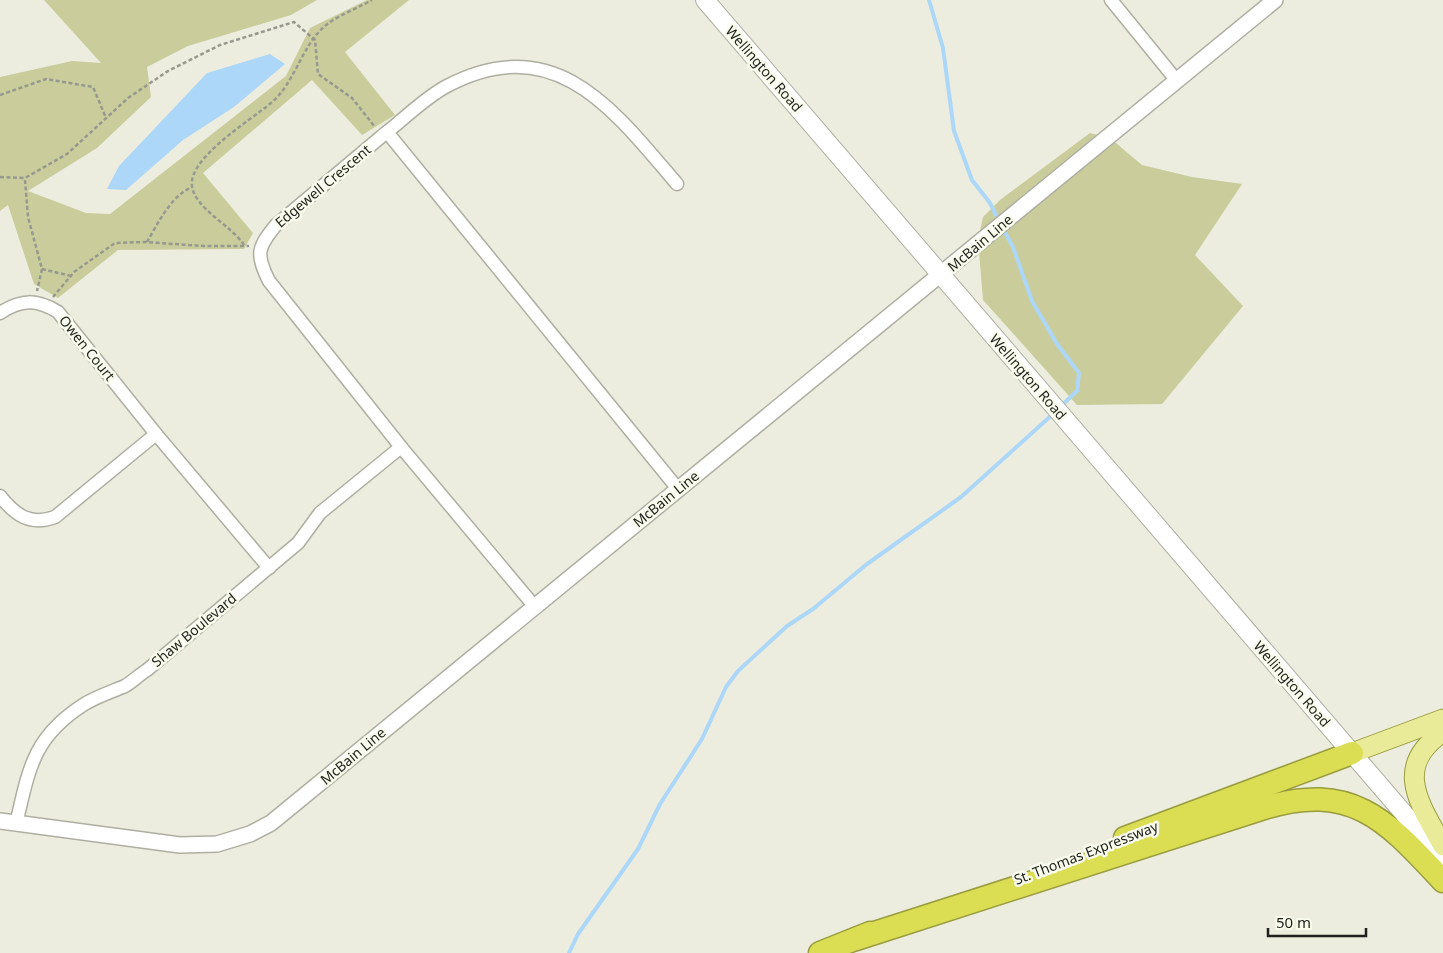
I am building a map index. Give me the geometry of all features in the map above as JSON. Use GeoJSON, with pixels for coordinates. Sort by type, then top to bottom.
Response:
{"type":"FeatureCollection","features":[{"type":"Feature","properties":{"kind":"highway","name":"St. Thomas Expressway"},"geometry":{"type":"LineString","coordinates":[[820,953],[1352,753]]}},
{"type":"Feature","properties":{"kind":"highway"},"geometry":{"type":"LineString","coordinates":[[856,939],[1264,808],[1305,799],[1339,802],[1373,815],[1390,826],[1443,881]]}},
{"type":"Feature","properties":{"kind":"main road","name":"Wellington Road"},"geometry":{"type":"LineString","coordinates":[[705,0],[1443,859]]}},
{"type":"Feature","properties":{"kind":"main road"},"geometry":{"type":"LineString","coordinates":[[1352,753],[1443,719]]}},
{"type":"Feature","properties":{"kind":"main road"},"geometry":{"type":"LineString","coordinates":[[1443,732],[1422,752],[1413,775],[1417,796],[1443,846]]}},
{"type":"Feature","properties":{"kind":"street"},"geometry":{"type":"LineString","coordinates":[[1111,0],[1177,81]]}},
{"type":"Feature","properties":{"kind":"street","name":"McBain Line"},"geometry":{"type":"LineString","coordinates":[[0,822],[180,845],[217,844],[250,834],[271,823],[534,606],[941,276],[1275,0]]}},
{"type":"Feature","properties":{"kind":"street","name":"Edgewell Crescent"},"geometry":{"type":"LineString","coordinates":[[261,248],[276,224],[384,134],[447,86],[491,68],[536,68],[568,78],[594,94],[620,117],[677,184]]}},
{"type":"Feature","properties":{"kind":"street"},"geometry":{"type":"LineString","coordinates":[[384,134],[678,489]]}},
{"type":"Feature","properties":{"kind":"street"},"geometry":{"type":"LineString","coordinates":[[261,248],[259,253],[261,267],[269,281],[401,447],[534,606]]}},
{"type":"Feature","properties":{"kind":"street"},"geometry":{"type":"LineString","coordinates":[[0,313],[19,302],[40,303]]}},
{"type":"Feature","properties":{"kind":"street","name":"Owen Court"},"geometry":{"type":"LineString","coordinates":[[40,303],[58,312],[67,322],[156,434],[269,568]]}},
{"type":"Feature","properties":{"kind":"street"},"geometry":{"type":"LineString","coordinates":[[0,496],[11,510],[25,519],[47,520],[55,517],[156,434]]}},
{"type":"Feature","properties":{"kind":"street","name":"Shaw Boulevard"},"geometry":{"type":"LineString","coordinates":[[16,824],[30,766],[38,750],[59,724],[84,704],[127,685],[147,670],[298,543],[320,513],[401,447]]}},
{"type":"Feature","properties":{"kind":"path"},"geometry":{"type":"LineString","coordinates":[[244,245],[238,236],[196,199],[192,187],[192,176],[203,158],[284,91],[302,57],[325,26],[372,0]]}},
{"type":"Feature","properties":{"kind":"path"},"geometry":{"type":"LineString","coordinates":[[0,177],[25,178],[67,154],[128,98],[168,71],[220,45],[294,22],[315,40],[318,74],[352,98],[384,134]]}},
{"type":"Feature","properties":{"kind":"path"},"geometry":{"type":"LineString","coordinates":[[0,95],[46,79],[93,87],[106,118]]}},
{"type":"Feature","properties":{"kind":"path"},"geometry":{"type":"LineString","coordinates":[[25,180],[28,217],[42,269],[40,303]]}},
{"type":"Feature","properties":{"kind":"path"},"geometry":{"type":"LineString","coordinates":[[147,242],[159,220],[183,190],[192,187]]}},
{"type":"Feature","properties":{"kind":"path"},"geometry":{"type":"LineString","coordinates":[[40,303],[71,276],[115,243],[147,242],[204,246],[244,245],[261,248]]}},
{"type":"Feature","properties":{"kind":"path"},"geometry":{"type":"LineString","coordinates":[[42,269],[71,276]]}},
{"type":"Feature","properties":{"kind":"green space"},"geometry":{"type":"Polygon","coordinates":[[[44,0],[317,0],[291,15],[188,46],[147,67],[151,97],[97,148],[28,191],[86,213],[110,214],[286,76],[310,28],[367,0],[409,0],[345,52],[395,115],[362,135],[312,80],[203,173],[253,233],[244,249],[118,250],[58,298],[34,284],[8,205],[0,211],[0,77],[72,61],[101,63],[44,0]]]}},
{"type":"Feature","properties":{"kind":"green space"},"geometry":{"type":"Polygon","coordinates":[[[1090,133],[1110,138],[1142,165],[1192,177],[1242,184],[1195,255],[1243,306],[1162,404],[1077,405],[983,300],[978,240],[983,217],[1000,200],[1090,133]]]}},
{"type":"Feature","properties":{"kind":"water"},"geometry":{"type":"Polygon","coordinates":[[[270,54],[285,64],[234,107],[183,140],[126,190],[107,189],[119,166],[207,73],[270,54]]]}},
{"type":"Feature","properties":{"kind":"waterway"},"geometry":{"type":"LineString","coordinates":[[929,0],[943,48],[954,131],[972,180],[990,203],[999,221]]}},
{"type":"Feature","properties":{"kind":"waterway"},"geometry":{"type":"LineString","coordinates":[[1002,227],[1013,247],[1032,301],[1057,344],[1079,373],[1077,391],[1060,407]]}},
{"type":"Feature","properties":{"kind":"waterway"},"geometry":{"type":"LineString","coordinates":[[569,953],[578,934],[638,849],[660,804],[702,739],[726,687],[738,671],[787,626],[813,609],[867,564],[961,497],[1053,414]]}}]}
